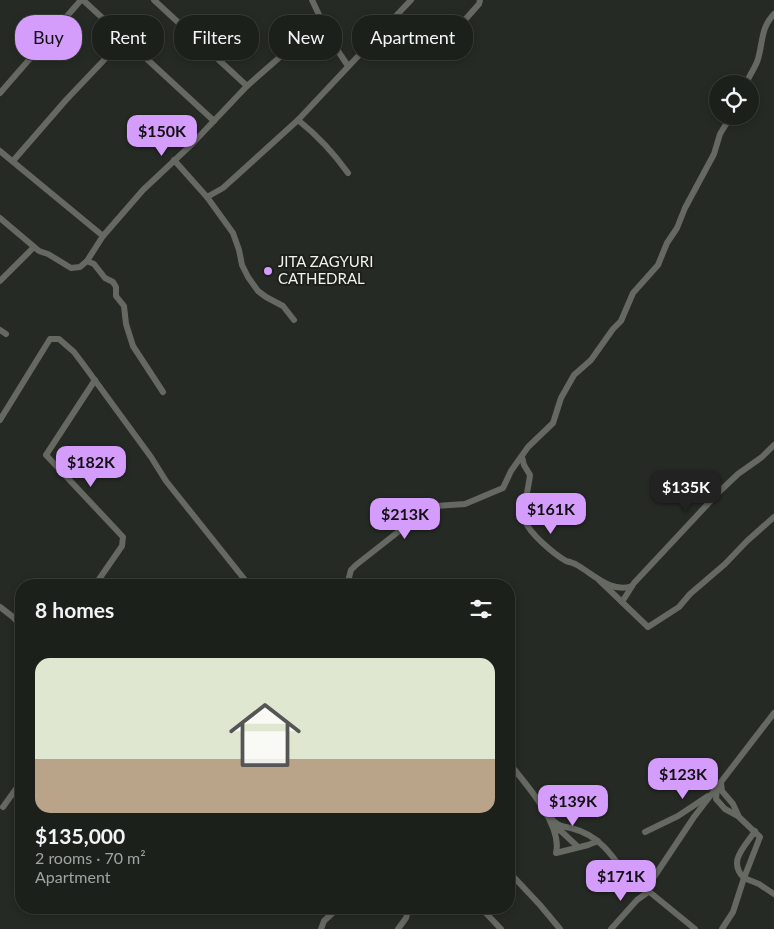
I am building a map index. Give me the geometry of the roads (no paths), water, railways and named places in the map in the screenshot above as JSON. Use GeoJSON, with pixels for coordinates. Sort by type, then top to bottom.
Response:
{"type":"FeatureCollection","features":[{"type":"Feature","properties":{"kind":"street"},"geometry":{"type":"LineString","coordinates":[[0,93],[82,0],[98,15]]}},
{"type":"Feature","properties":{"kind":"street"},"geometry":{"type":"LineString","coordinates":[[154,0],[247,86]]}},
{"type":"Feature","properties":{"kind":"street"},"geometry":{"type":"LineString","coordinates":[[312,0],[319,15]]}},
{"type":"Feature","properties":{"kind":"street"},"geometry":{"type":"LineString","coordinates":[[207,197],[223,188],[298,120],[412,0]]}},
{"type":"Feature","properties":{"kind":"street"},"geometry":{"type":"LineString","coordinates":[[469,15],[479,4],[480,0]]}},
{"type":"Feature","properties":{"kind":"street"},"geometry":{"type":"LineString","coordinates":[[750,75],[758,59],[763,32],[768,20],[774,14]]}},
{"type":"Feature","properties":{"kind":"street"},"geometry":{"type":"LineString","coordinates":[[342,57],[348,66]]}},
{"type":"Feature","properties":{"kind":"street"},"geometry":{"type":"LineString","coordinates":[[13,162],[66,100],[104,60]]}},
{"type":"Feature","properties":{"kind":"street"},"geometry":{"type":"LineString","coordinates":[[147,60],[214,121]]}},
{"type":"Feature","properties":{"kind":"street"},"geometry":{"type":"LineString","coordinates":[[0,218],[39,251],[48,254],[71,268],[80,267],[87,261],[103,236],[143,190],[192,144],[247,86],[277,60]]}},
{"type":"Feature","properties":{"kind":"street"},"geometry":{"type":"LineString","coordinates":[[298,120],[318,136],[335,154],[348,173]]}},
{"type":"Feature","properties":{"kind":"street"},"geometry":{"type":"LineString","coordinates":[[349,579],[351,570],[356,565],[426,510],[436,506],[465,504],[501,490],[505,486],[511,471],[528,448],[552,424],[561,398],[574,375],[591,360],[621,321],[633,293],[658,266],[667,243],[677,228],[685,208],[714,154],[720,134],[726,125]]}},
{"type":"Feature","properties":{"kind":"street"},"geometry":{"type":"LineString","coordinates":[[0,152],[103,236]]}},
{"type":"Feature","properties":{"kind":"street"},"geometry":{"type":"LineString","coordinates":[[174,160],[207,197],[233,233],[242,265],[248,277],[262,294],[283,306],[294,320]]}},
{"type":"Feature","properties":{"kind":"street"},"geometry":{"type":"LineString","coordinates":[[0,281],[34,247]]}},
{"type":"Feature","properties":{"kind":"street"},"geometry":{"type":"LineString","coordinates":[[87,261],[94,264],[105,278],[116,287],[116,296],[124,306],[130,339],[162,392]]}},
{"type":"Feature","properties":{"kind":"street"},"geometry":{"type":"LineString","coordinates":[[0,420],[50,339],[59,339],[74,352],[96,380],[152,456],[166,481],[244,579]]}},
{"type":"Feature","properties":{"kind":"street"},"geometry":{"type":"LineString","coordinates":[[96,380],[46,455],[123,537],[122,546],[99,579]]}},
{"type":"Feature","properties":{"kind":"street"},"geometry":{"type":"LineString","coordinates":[[622,602],[632,586],[732,479],[762,457],[774,445]]}},
{"type":"Feature","properties":{"kind":"street"},"geometry":{"type":"LineString","coordinates":[[522,457],[530,475],[524,519],[539,540],[555,553],[599,580],[642,624],[648,627],[679,607],[690,594],[725,564],[774,517]]}},
{"type":"Feature","properties":{"kind":"street"},"geometry":{"type":"LineString","coordinates":[[599,580],[619,588],[632,586]]}},
{"type":"Feature","properties":{"kind":"street"},"geometry":{"type":"LineString","coordinates":[[0,607],[15,619]]}},
{"type":"Feature","properties":{"kind":"street"},"geometry":{"type":"LineString","coordinates":[[611,929],[647,891],[694,818],[717,792],[774,713]]}},
{"type":"Feature","properties":{"kind":"street"},"geometry":{"type":"LineString","coordinates":[[515,771],[547,815],[554,829],[558,847],[556,853],[598,841]]}},
{"type":"Feature","properties":{"kind":"street"},"geometry":{"type":"LineString","coordinates":[[1,807],[15,790]]}},
{"type":"Feature","properties":{"kind":"street"},"geometry":{"type":"LineString","coordinates":[[717,792],[733,804],[739,817],[760,837],[760,842],[750,858],[749,868],[733,912],[722,929]]}},
{"type":"Feature","properties":{"kind":"street"},"geometry":{"type":"LineString","coordinates":[[645,832],[662,825],[670,818],[678,816],[717,792]]}},
{"type":"Feature","properties":{"kind":"street"},"geometry":{"type":"LineString","coordinates":[[547,815],[560,825],[588,834],[598,841],[610,852],[639,887],[647,891],[695,929]]}},
{"type":"Feature","properties":{"kind":"street"},"geometry":{"type":"LineString","coordinates":[[554,829],[561,831],[578,847]]}},
{"type":"Feature","properties":{"kind":"street"},"geometry":{"type":"LineString","coordinates":[[755,831],[738,854],[736,860],[740,874],[774,894]]}},
{"type":"Feature","properties":{"kind":"street"},"geometry":{"type":"LineString","coordinates":[[515,878],[560,929]]}},
{"type":"Feature","properties":{"kind":"street"},"geometry":{"type":"LineString","coordinates":[[315,929],[331,914]]}},
{"type":"Feature","properties":{"kind":"street"},"geometry":{"type":"LineString","coordinates":[[398,929],[407,914]]}},
{"type":"Feature","properties":{"kind":"street"},"geometry":{"type":"LineString","coordinates":[[487,914],[501,929]]}},
{"type":"Feature","properties":{"kind":"street"},"geometry":{"type":"LineString","coordinates":[[321,929],[324,921]]}},
{"type":"Feature","properties":{"kind":"place","name":"JITA ZAGYURI CATHEDRAL"},"geometry":{"type":"Point","coordinates":[268,271]}}]}
